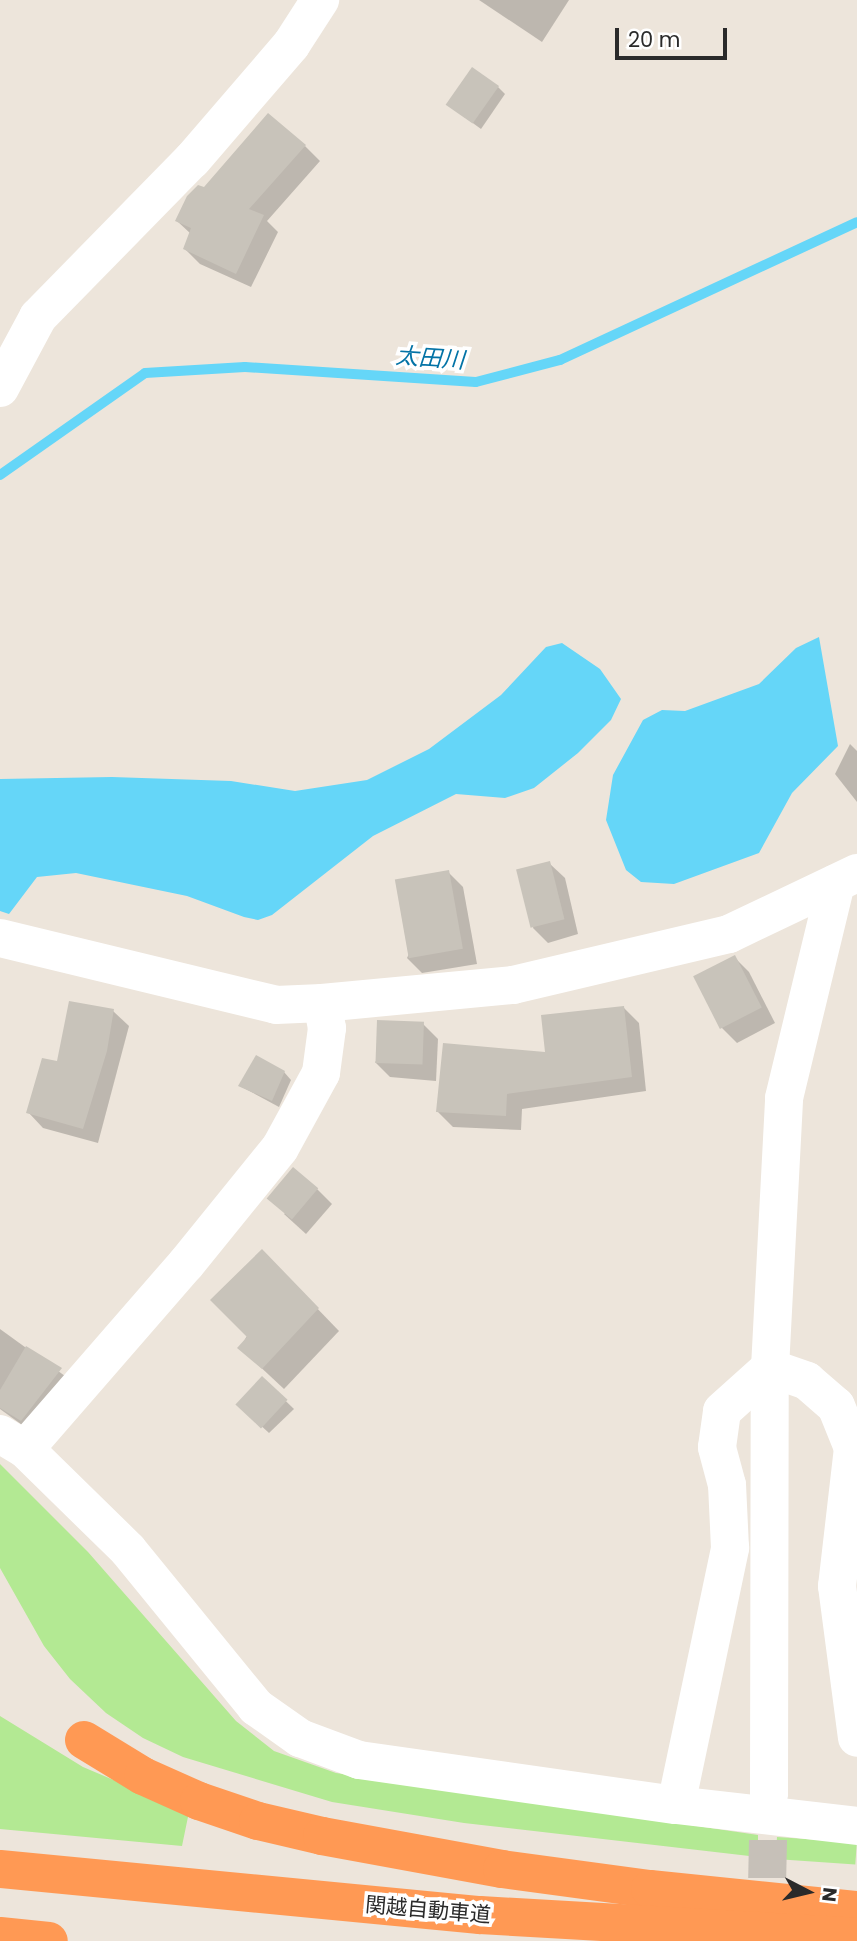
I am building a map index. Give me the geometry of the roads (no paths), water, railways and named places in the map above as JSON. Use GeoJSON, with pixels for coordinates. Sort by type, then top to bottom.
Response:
{"type":"FeatureCollection","features":[{"type":"Feature","properties":{"kind":"highway"},"geometry":{"type":"LineString","coordinates":[[84,1740],[143,1776],[198,1801],[322,1836],[637,1888],[857,1910]]}},
{"type":"Feature","properties":{"kind":"highway","name":"関越自動車道"},"geometry":{"type":"LineString","coordinates":[[0,1869],[480,1914],[857,1937]]}},
{"type":"Feature","properties":{"kind":"highway"},"geometry":{"type":"LineString","coordinates":[[0,1936],[49,1941]]}},
{"type":"Feature","properties":{"kind":"street"},"geometry":{"type":"LineString","coordinates":[[0,388],[38,317],[192,160],[291,45],[320,0]]}},
{"type":"Feature","properties":{"kind":"street"},"geometry":{"type":"LineString","coordinates":[[0,939],[276,1005],[322,1003],[540,978],[729,934],[846,878]]}},
{"type":"Feature","properties":{"kind":"street"},"geometry":{"type":"LineString","coordinates":[[769,1796],[770,1368],[784,1098],[846,878]]}},
{"type":"Feature","properties":{"kind":"street"},"geometry":{"type":"LineString","coordinates":[[322,1003],[327,1028],[321,1073],[280,1148],[12,1441],[128,1550],[257,1707],[300,1738],[359,1760],[676,1805],[857,1826]]}},
{"type":"Feature","properties":{"kind":"street"},"geometry":{"type":"LineString","coordinates":[[770,1368],[807,1381],[836,1406],[853,1448],[837,1586],[857,1738]]}},
{"type":"Feature","properties":{"kind":"street"},"geometry":{"type":"LineString","coordinates":[[676,1805],[730,1548],[727,1485],[716,1447],[722,1412],[770,1368]]}},
{"type":"Feature","properties":{"kind":"water"},"geometry":{"type":"Polygon","coordinates":[[[819,637],[838,746],[792,793],[759,853],[674,884],[641,882],[626,870],[606,820],[613,775],[643,720],[662,710],[685,711],[759,684],[796,648],[819,637]]]}},
{"type":"Feature","properties":{"kind":"water"},"geometry":{"type":"Polygon","coordinates":[[[562,643],[600,669],[621,699],[611,720],[578,753],[534,788],[505,798],[456,794],[373,836],[272,915],[258,920],[244,917],[187,896],[76,873],[37,877],[9,914],[0,911],[0,779],[112,777],[231,781],[295,791],[367,780],[429,749],[501,695],[546,647],[562,643]]]}},
{"type":"Feature","properties":{"kind":"waterway","name":"太田川"},"geometry":{"type":"LineString","coordinates":[[0,475],[145,373],[245,367],[476,382],[560,360],[857,222]]}},
{"type":"Feature","properties":{"kind":"tunnel"},"geometry":{"type":"LineString","coordinates":[[766,1935],[769,1796]]}}]}
